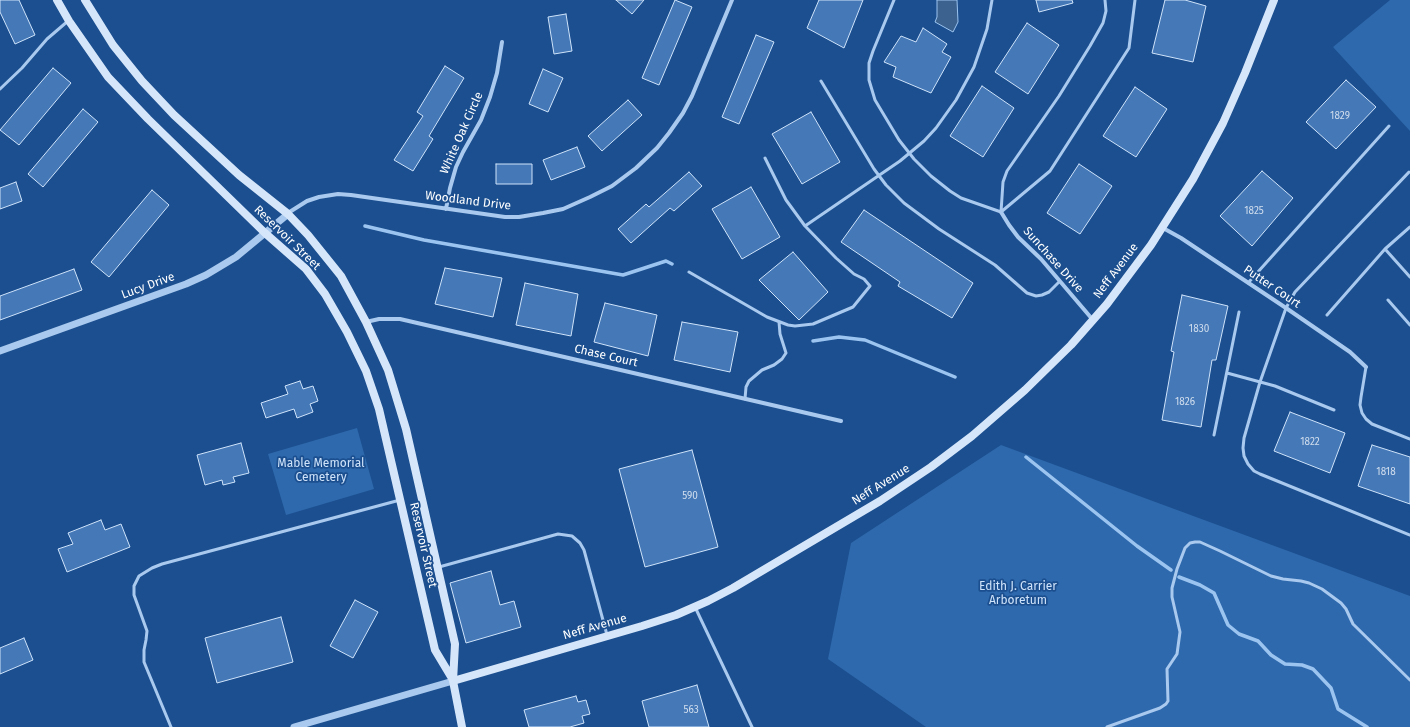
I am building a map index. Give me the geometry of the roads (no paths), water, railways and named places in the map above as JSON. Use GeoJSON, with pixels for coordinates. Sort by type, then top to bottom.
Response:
{"type":"FeatureCollection","features":[{"type":"Feature","properties":{"kind":"main road","name":"Reservoir Street"},"geometry":{"type":"LineString","coordinates":[[58,0],[69,21],[108,77],[265,233],[306,269],[325,294],[347,332],[366,371],[379,409],[435,650],[453,681]]}},
{"type":"Feature","properties":{"kind":"main road","name":"Reservoir Street"},"geometry":{"type":"LineString","coordinates":[[85,0],[113,45],[142,81],[174,115],[239,174],[288,214],[308,235],[341,276],[366,322],[388,370],[400,407],[455,644],[453,681],[462,727]]}},
{"type":"Feature","properties":{"kind":"main road","name":"Neff Avenue"},"geometry":{"type":"LineString","coordinates":[[453,681],[607,637],[662,620],[695,607],[733,588],[872,506],[931,467],[1011,404],[1048,368],[1093,320],[1122,284],[1163,228],[1193,178],[1223,123],[1274,0]]}},
{"type":"Feature","properties":{"kind":"street","name":"Woodland Drive"},"geometry":{"type":"LineString","coordinates":[[288,214],[307,201],[319,197],[338,194],[505,217],[519,217],[538,214],[577,204],[599,193],[624,177],[657,148],[670,133],[692,96],[732,0]]}},
{"type":"Feature","properties":{"kind":"street","name":"White Oak Circle"},"geometry":{"type":"LineString","coordinates":[[446,209],[456,167],[481,120],[490,97],[502,42]]}},
{"type":"Feature","properties":{"kind":"street","name":"Sunchase Drive"},"geometry":{"type":"LineString","coordinates":[[1001,212],[1018,237],[1041,259],[1093,320]]}},
{"type":"Feature","properties":{"kind":"street","name":"Lucy Drive"},"geometry":{"type":"LineString","coordinates":[[0,351],[186,284],[206,275],[236,257],[288,214]]}},
{"type":"Feature","properties":{"kind":"street","name":"Putter Court"},"geometry":{"type":"LineString","coordinates":[[1163,228],[1286,308],[1350,352],[1366,367]]}},
{"type":"Feature","properties":{"kind":"street","name":"Chase Court"},"geometry":{"type":"LineString","coordinates":[[366,322],[379,319],[400,319],[841,421]]}},
{"type":"Feature","properties":{"kind":"street","name":"Neff Avenue"},"geometry":{"type":"LineString","coordinates":[[294,727],[453,681]]}},
{"type":"Feature","properties":{"kind":"lane"},"geometry":{"type":"LineString","coordinates":[[894,0],[869,63],[869,80],[878,105],[909,154],[931,176],[950,191],[966,199],[1001,212]]}},
{"type":"Feature","properties":{"kind":"lane"},"geometry":{"type":"LineString","coordinates":[[805,226],[909,154],[924,141],[940,123],[967,82],[976,62],[985,38],[992,0]]}},
{"type":"Feature","properties":{"kind":"lane"},"geometry":{"type":"LineString","coordinates":[[1001,212],[1002,187],[1006,173],[1059,96],[1090,46],[1103,23],[1106,11],[1105,0]]}},
{"type":"Feature","properties":{"kind":"lane"},"geometry":{"type":"LineString","coordinates":[[1001,212],[1050,171],[1129,48],[1135,0]]}},
{"type":"Feature","properties":{"kind":"lane"},"geometry":{"type":"LineString","coordinates":[[0,89],[22,68],[47,39],[69,21]]}},
{"type":"Feature","properties":{"kind":"lane"},"geometry":{"type":"LineString","coordinates":[[821,81],[879,176],[900,199],[921,217],[995,265],[1027,293],[1036,296],[1042,295],[1049,292],[1060,282]]}},
{"type":"Feature","properties":{"kind":"lane"},"geometry":{"type":"LineString","coordinates":[[1248,283],[1389,126]]}},
{"type":"Feature","properties":{"kind":"lane"},"geometry":{"type":"LineString","coordinates":[[689,272],[766,317],[795,326],[813,324],[853,307],[870,286],[864,279],[854,274],[836,258],[805,226],[783,194],[764,158]]}},
{"type":"Feature","properties":{"kind":"lane"},"geometry":{"type":"LineString","coordinates":[[1409,172],[1295,292],[1286,308],[1260,382],[1244,438],[1243,448],[1246,460],[1254,471],[1410,535]]}},
{"type":"Feature","properties":{"kind":"lane"},"geometry":{"type":"LineString","coordinates":[[1327,315],[1385,249],[1410,227]]}},
{"type":"Feature","properties":{"kind":"lane"},"geometry":{"type":"LineString","coordinates":[[1385,249],[1410,277]]}},
{"type":"Feature","properties":{"kind":"lane"},"geometry":{"type":"LineString","coordinates":[[1388,300],[1410,325]]}},
{"type":"Feature","properties":{"kind":"lane"},"geometry":{"type":"LineString","coordinates":[[1214,435],[1239,312]]}},
{"type":"Feature","properties":{"kind":"lane"},"geometry":{"type":"LineString","coordinates":[[745,398],[746,387],[749,381],[762,370],[774,365],[782,359],[786,352],[780,334],[779,322]]}},
{"type":"Feature","properties":{"kind":"lane"},"geometry":{"type":"LineString","coordinates":[[1366,367],[1360,397],[1362,413],[1372,424],[1410,439]]}},
{"type":"Feature","properties":{"kind":"lane"},"geometry":{"type":"LineString","coordinates":[[1227,373],[1275,386],[1334,410]]}},
{"type":"Feature","properties":{"kind":"lane"},"geometry":{"type":"LineString","coordinates":[[172,727],[144,662],[147,631],[134,595],[134,586],[139,576],[162,564],[400,500]]}},
{"type":"Feature","properties":{"kind":"lane"},"geometry":{"type":"LineString","coordinates":[[437,567],[558,534],[572,536],[580,543],[584,550],[607,637]]}},
{"type":"Feature","properties":{"kind":"lane"},"geometry":{"type":"LineString","coordinates":[[1107,727],[1160,708],[1166,704],[1169,699],[1167,669],[1177,654],[1180,632],[1172,597],[1172,588],[1185,548],[1190,543],[1195,542],[1200,542],[1271,576],[1300,581],[1322,589],[1342,603],[1353,624],[1410,680]]}},
{"type":"Feature","properties":{"kind":"lane"},"geometry":{"type":"LineString","coordinates":[[695,607],[752,727]]}},
{"type":"Feature","properties":{"kind":"waterway"},"geometry":{"type":"LineString","coordinates":[[365,226],[424,240],[623,275],[666,261],[672,264]]}},
{"type":"Feature","properties":{"kind":"waterway"},"geometry":{"type":"LineString","coordinates":[[813,341],[839,337],[865,340],[955,377]]}},
{"type":"Feature","properties":{"kind":"waterway"},"geometry":{"type":"LineString","coordinates":[[1026,457],[1137,546],[1171,570]]}},
{"type":"Feature","properties":{"kind":"waterway"},"geometry":{"type":"LineString","coordinates":[[1179,577],[1200,585],[1214,593],[1228,625],[1239,634],[1258,641],[1271,655],[1285,664],[1302,665],[1313,669],[1331,688],[1338,709],[1367,727]]}},
{"type":"Feature","properties":{"kind":"park label","name":"Mable Memorial Cemetery"},"geometry":{"type":"Point","coordinates":[321,471]}},
{"type":"Feature","properties":{"kind":"park label","name":"Edith J. Carrier Arboretum"},"geometry":{"type":"Point","coordinates":[1018,594]}}]}
